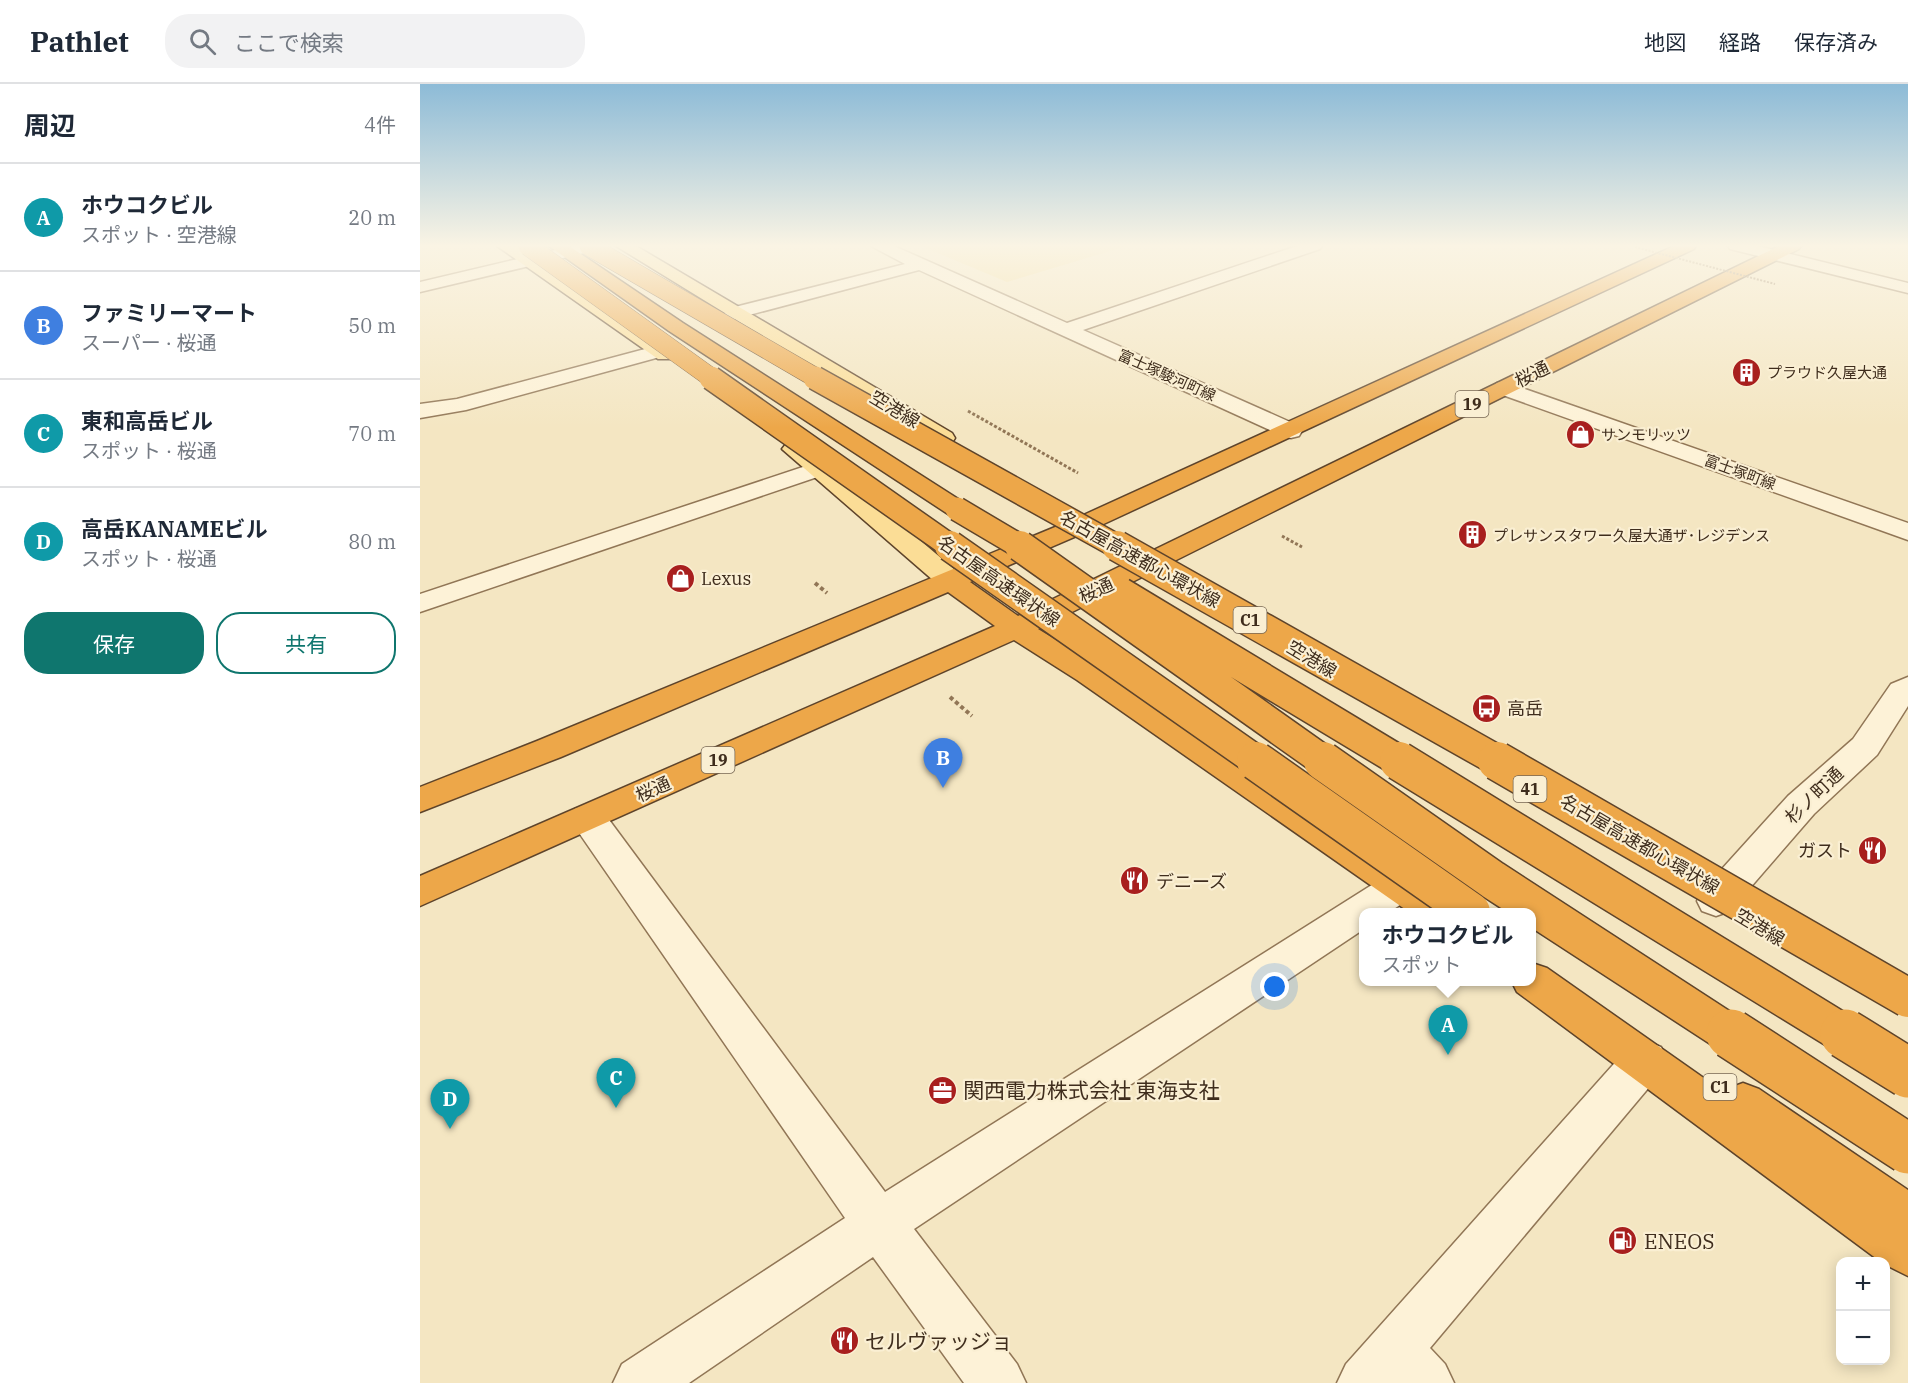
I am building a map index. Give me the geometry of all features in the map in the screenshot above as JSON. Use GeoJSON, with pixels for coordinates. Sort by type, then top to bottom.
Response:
{"type":"FeatureCollection","features":[{"type":"Feature","properties":{"kind":"highway","name":"名古屋高速環状線"},"geometry":{"type":"LineString","coordinates":[[605,307],[1465,908]]}},
{"type":"Feature","properties":{"kind":"highway"},"geometry":{"type":"LineString","coordinates":[[649,307],[676,327],[957,509],[1035,555],[1077,588],[1493,880],[1908,1149]]}},
{"type":"Feature","properties":{"kind":"highway","name":"名古屋高速都心環状線"},"geometry":{"type":"LineString","coordinates":[[681,307],[799,369],[1374,690],[1908,998]]}},
{"type":"Feature","properties":{"kind":"highway"},"geometry":{"type":"LineString","coordinates":[[420,800],[549,749],[1086,523],[1291,431],[1558,307]]}},
{"type":"Feature","properties":{"kind":"highway","name":"桜通"},"geometry":{"type":"LineString","coordinates":[[420,892],[1016,628],[1670,307]]}},
{"type":"Feature","properties":{"kind":"highway","name":"空港線"},"geometry":{"type":"LineString","coordinates":[[1086,523],[1908,1016]]}},
{"type":"Feature","properties":{"kind":"highway"},"geometry":{"type":"LineString","coordinates":[[1035,555],[1089,574],[1533,842],[1908,1073]]}},
{"type":"Feature","properties":{"kind":"highway"},"geometry":{"type":"LineString","coordinates":[[951,581],[1016,628],[1088,673],[1431,908]]}},
{"type":"Feature","properties":{"kind":"highway","name":"C1"},"geometry":{"type":"LineString","coordinates":[[1536,958],[1908,1219]]}},
{"type":"Feature","properties":{"kind":"highway"},"geometry":{"type":"LineString","coordinates":[[1536,983],[1908,1251]]}},
{"type":"Feature","properties":{"kind":"main road"},"geometry":{"type":"LineString","coordinates":[[600,307],[821,468],[951,581]]}},
{"type":"Feature","properties":{"kind":"main road","name":"空港線"},"geometry":{"type":"LineString","coordinates":[[724,307],[1086,523]]}},
{"type":"Feature","properties":{"kind":"street"},"geometry":{"type":"LineString","coordinates":[[734,313],[759,307]]}},
{"type":"Feature","properties":{"kind":"street","name":"富士塚駿河町線"},"geometry":{"type":"LineString","coordinates":[[1013,307],[1291,431]]}},
{"type":"Feature","properties":{"kind":"street"},"geometry":{"type":"LineString","coordinates":[[1065,330],[1134,307]]}},
{"type":"Feature","properties":{"kind":"street"},"geometry":{"type":"LineString","coordinates":[[420,411],[458,405],[660,351]]}},
{"type":"Feature","properties":{"kind":"street","name":"富士塚町線"},"geometry":{"type":"LineString","coordinates":[[1504,388],[1908,532]]}},
{"type":"Feature","properties":{"kind":"street"},"geometry":{"type":"LineString","coordinates":[[420,603],[821,468]]}},
{"type":"Feature","properties":{"kind":"street","name":"杉ノ町通"},"geometry":{"type":"LineString","coordinates":[[1716,901],[1801,805],[1865,747],[1902,691],[1908,687]]}},
{"type":"Feature","properties":{"kind":"street"},"geometry":{"type":"LineString","coordinates":[[588,818],[879,1224],[998,1383]]}},
{"type":"Feature","properties":{"kind":"street"},"geometry":{"type":"LineString","coordinates":[[1366,908],[1400,886]]}},
{"type":"Feature","properties":{"kind":"street"},"geometry":{"type":"LineString","coordinates":[[641,1383],[879,1224],[1359,913]]}},
{"type":"Feature","properties":{"kind":"street"},"geometry":{"type":"LineString","coordinates":[[1394,1372],[1645,1060]]}},
{"type":"Feature","properties":{"kind":"place","name":"プラウド久屋大通"},"geometry":{"type":"Point","coordinates":[1746,372]}},
{"type":"Feature","properties":{"kind":"place","name":"サンモリッツ"},"geometry":{"type":"Point","coordinates":[1580,434]}},
{"type":"Feature","properties":{"kind":"place","name":"プレサンスタワー久屋大通ザ･レジデンス"},"geometry":{"type":"Point","coordinates":[1472,535]}},
{"type":"Feature","properties":{"kind":"place","name":"Lexus"},"geometry":{"type":"Point","coordinates":[680,578]}},
{"type":"Feature","properties":{"kind":"place","name":"高岳"},"geometry":{"type":"Point","coordinates":[1486,708]}},
{"type":"Feature","properties":{"kind":"place","name":"ファミリーマート"},"geometry":{"type":"Point","coordinates":[943,788]}},
{"type":"Feature","properties":{"kind":"place","name":"ガスト"},"geometry":{"type":"Point","coordinates":[1873,850]}},
{"type":"Feature","properties":{"kind":"place","name":"デニーズ"},"geometry":{"type":"Point","coordinates":[1135,881]}},
{"type":"Feature","properties":{"kind":"place","name":"ホウコクビル"},"geometry":{"type":"Point","coordinates":[1448,1055]}},
{"type":"Feature","properties":{"kind":"place","name":"関西電力株式会社 東海支社"},"geometry":{"type":"Point","coordinates":[942,1090]}},
{"type":"Feature","properties":{"kind":"place","name":"東和高岳ビル"},"geometry":{"type":"Point","coordinates":[616,1108]}},
{"type":"Feature","properties":{"kind":"place","name":"高岳KANAMEビル"},"geometry":{"type":"Point","coordinates":[450,1129]}},
{"type":"Feature","properties":{"kind":"place","name":"ENEOS"},"geometry":{"type":"Point","coordinates":[1623,1241]}},
{"type":"Feature","properties":{"kind":"place","name":"セルヴァッジョ"},"geometry":{"type":"Point","coordinates":[844,1341]}}]}
